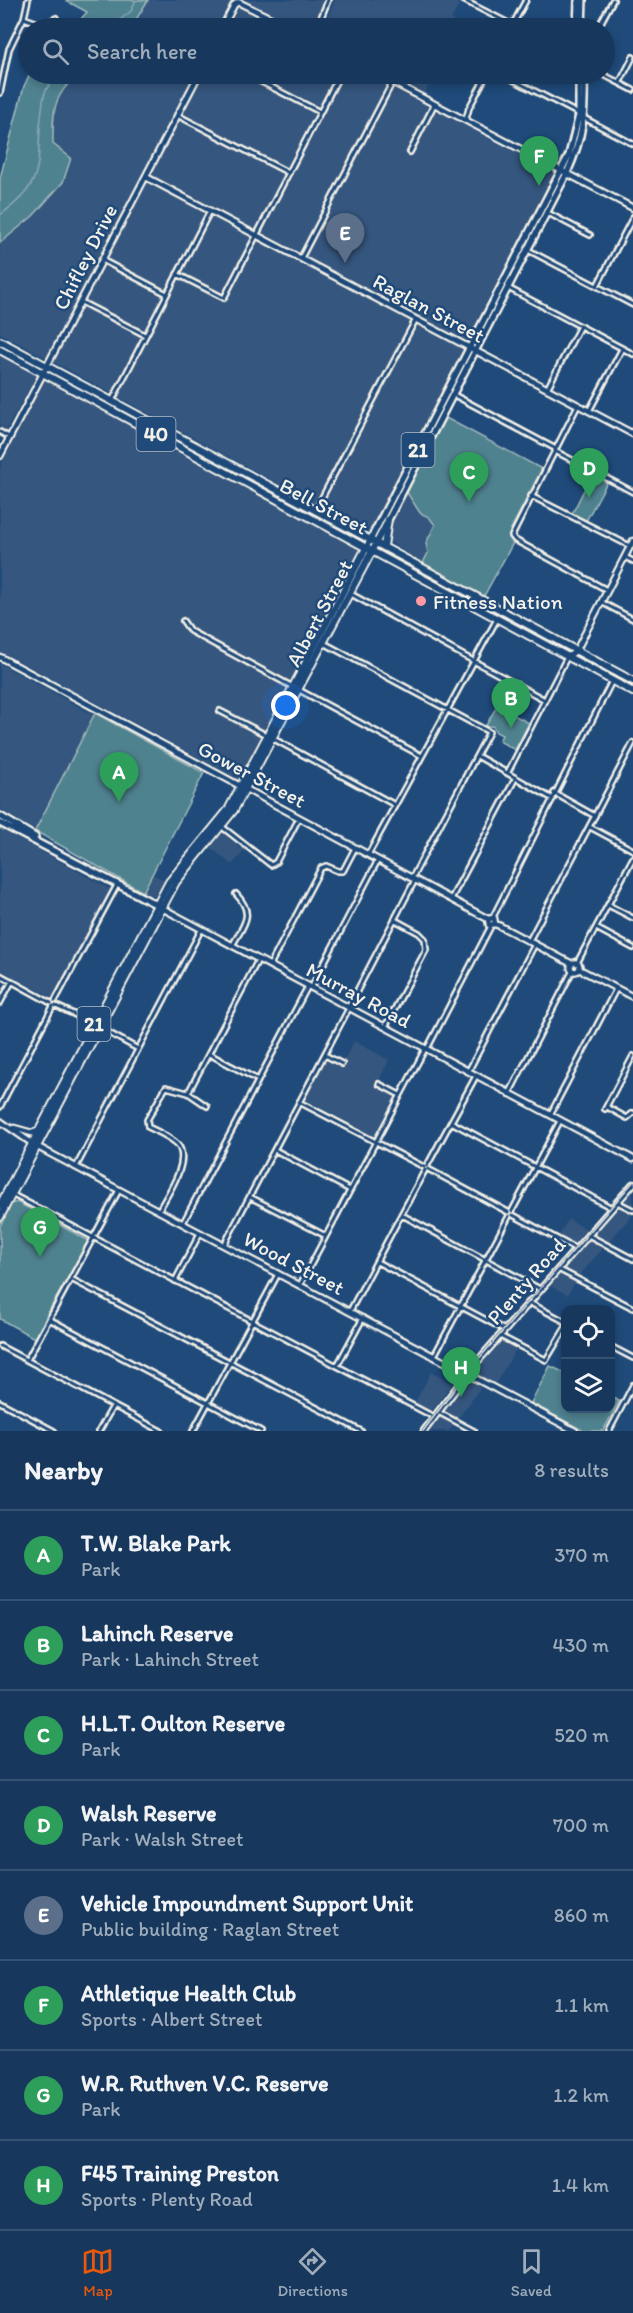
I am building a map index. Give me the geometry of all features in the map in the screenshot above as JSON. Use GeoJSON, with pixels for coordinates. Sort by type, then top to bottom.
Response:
{"type":"FeatureCollection","features":[{"type":"Feature","properties":{"kind":"highway","name":"Bell Street"},"geometry":{"type":"LineString","coordinates":[[0,341],[633,681]]}},
{"type":"Feature","properties":{"kind":"highway","name":"Bell Street"},"geometry":{"type":"LineString","coordinates":[[0,350],[633,692]]}},
{"type":"Feature","properties":{"kind":"highway"},"geometry":{"type":"LineString","coordinates":[[128,419],[132,411]]}},
{"type":"Feature","properties":{"kind":"highway"},"geometry":{"type":"LineString","coordinates":[[167,440],[171,432]]}},
{"type":"Feature","properties":{"kind":"highway"},"geometry":{"type":"LineString","coordinates":[[269,495],[273,486]]}},
{"type":"Feature","properties":{"kind":"highway"},"geometry":{"type":"LineString","coordinates":[[384,546],[388,519]]}},
{"type":"Feature","properties":{"kind":"highway","name":"Albert Street"},"geometry":{"type":"LineString","coordinates":[[0,1217],[9,1193],[94,1024],[130,963],[170,882],[181,872],[219,825],[243,787],[369,549]]}},
{"type":"Feature","properties":{"kind":"highway"},"geometry":{"type":"LineString","coordinates":[[414,563],[421,577]]}},
{"type":"Feature","properties":{"kind":"highway","name":"Albert Street"},"geometry":{"type":"LineString","coordinates":[[320,641],[349,592],[350,584]]}},
{"type":"Feature","properties":{"kind":"highway","name":"Albert Street"},"geometry":{"type":"LineString","coordinates":[[34,1145],[39,1130],[68,1079]]}},
{"type":"Feature","properties":{"kind":"highway","name":"Albert Street"},"geometry":{"type":"LineString","coordinates":[[0,1205],[9,1193]]}},
{"type":"Feature","properties":{"kind":"main road"},"geometry":{"type":"LineString","coordinates":[[577,18],[578,0]]}},
{"type":"Feature","properties":{"kind":"main road"},"geometry":{"type":"LineString","coordinates":[[582,18],[583,0]]}},
{"type":"Feature","properties":{"kind":"main road","name":"21"},"geometry":{"type":"LineString","coordinates":[[580,84],[582,116]]}},
{"type":"Feature","properties":{"kind":"main road","name":"21"},"geometry":{"type":"LineString","coordinates":[[564,172],[582,116],[584,84]]}},
{"type":"Feature","properties":{"kind":"main road","name":"Albert Street"},"geometry":{"type":"LineString","coordinates":[[369,549],[564,172]]}},
{"type":"Feature","properties":{"kind":"main road","name":"Albert Street"},"geometry":{"type":"LineString","coordinates":[[473,350],[508,288],[544,211]]}},
{"type":"Feature","properties":{"kind":"main road","name":"Albert Street"},"geometry":{"type":"LineString","coordinates":[[442,408],[452,394],[456,382]]}},
{"type":"Feature","properties":{"kind":"main road","name":"Albert Street"},"geometry":{"type":"LineString","coordinates":[[373,541],[388,519],[392,506]]}},
{"type":"Feature","properties":{"kind":"main road","name":"Murray Road"},"geometry":{"type":"LineString","coordinates":[[0,816],[70,858]]}},
{"type":"Feature","properties":{"kind":"main road","name":"Murray Road"},"geometry":{"type":"LineString","coordinates":[[0,823],[159,907]]}},
{"type":"Feature","properties":{"kind":"street"},"geometry":{"type":"LineString","coordinates":[[24,18],[28,0]]}},
{"type":"Feature","properties":{"kind":"street"},"geometry":{"type":"LineString","coordinates":[[321,18],[328,0]]}},
{"type":"Feature","properties":{"kind":"street"},"geometry":{"type":"LineString","coordinates":[[463,0],[496,18]]}},
{"type":"Feature","properties":{"kind":"street"},"geometry":{"type":"LineString","coordinates":[[517,18],[526,0]]}},
{"type":"Feature","properties":{"kind":"street"},"geometry":{"type":"LineString","coordinates":[[603,18],[613,0]]}},
{"type":"Feature","properties":{"kind":"street"},"geometry":{"type":"LineString","coordinates":[[227,18],[238,1],[271,18]]}},
{"type":"Feature","properties":{"kind":"street"},"geometry":{"type":"LineString","coordinates":[[0,93],[9,49],[18,30]]}},
{"type":"Feature","properties":{"kind":"street"},"geometry":{"type":"LineString","coordinates":[[620,82],[633,57]]}},
{"type":"Feature","properties":{"kind":"street"},"geometry":{"type":"LineString","coordinates":[[615,80],[633,90]]}},
{"type":"Feature","properties":{"kind":"street","name":"Chifley Drive"},"geometry":{"type":"LineString","coordinates":[[0,456],[194,84]]}},
{"type":"Feature","properties":{"kind":"street"},"geometry":{"type":"LineString","coordinates":[[265,84],[320,112]]}},
{"type":"Feature","properties":{"kind":"street"},"geometry":{"type":"LineString","coordinates":[[177,274],[224,298],[335,84]]}},
{"type":"Feature","properties":{"kind":"street"},"geometry":{"type":"LineString","coordinates":[[301,259],[391,84]]}},
{"type":"Feature","properties":{"kind":"street"},"geometry":{"type":"LineString","coordinates":[[399,84],[633,208]]}},
{"type":"Feature","properties":{"kind":"street"},"geometry":{"type":"LineString","coordinates":[[466,119],[483,84]]}},
{"type":"Feature","properties":{"kind":"street"},"geometry":{"type":"LineString","coordinates":[[521,84],[633,144]]}},
{"type":"Feature","properties":{"kind":"street"},"geometry":{"type":"LineString","coordinates":[[410,152],[435,103]]}},
{"type":"Feature","properties":{"kind":"street"},"geometry":{"type":"LineString","coordinates":[[177,115],[289,173]]}},
{"type":"Feature","properties":{"kind":"street","name":"Raglan Street"},"geometry":{"type":"LineString","coordinates":[[146,177],[633,433]]}},
{"type":"Feature","properties":{"kind":"street"},"geometry":{"type":"LineString","coordinates":[[112,400],[210,210]]}},
{"type":"Feature","properties":{"kind":"street"},"geometry":{"type":"LineString","coordinates":[[544,211],[590,235]]}},
{"type":"Feature","properties":{"kind":"street"},"geometry":{"type":"LineString","coordinates":[[597,286],[633,217]]}},
{"type":"Feature","properties":{"kind":"street"},"geometry":{"type":"LineString","coordinates":[[527,250],[633,305]]}},
{"type":"Feature","properties":{"kind":"street"},"geometry":{"type":"LineString","coordinates":[[102,260],[167,294]]}},
{"type":"Feature","properties":{"kind":"street"},"geometry":{"type":"LineString","coordinates":[[508,288],[633,354]]}},
{"type":"Feature","properties":{"kind":"street"},"geometry":{"type":"LineString","coordinates":[[81,302],[145,335]]}},
{"type":"Feature","properties":{"kind":"street"},"geometry":{"type":"LineString","coordinates":[[316,510],[416,319]]}},
{"type":"Feature","properties":{"kind":"street"},"geometry":{"type":"LineString","coordinates":[[547,389],[580,326]]}},
{"type":"Feature","properties":{"kind":"street"},"geometry":{"type":"LineString","coordinates":[[589,411],[622,348]]}},
{"type":"Feature","properties":{"kind":"street"},"geometry":{"type":"LineString","coordinates":[[452,394],[633,492]]}},
{"type":"Feature","properties":{"kind":"street"},"geometry":{"type":"LineString","coordinates":[[578,405],[512,536],[515,540],[608,590]]}},
{"type":"Feature","properties":{"kind":"street"},"geometry":{"type":"LineString","coordinates":[[0,432],[10,437]]}},
{"type":"Feature","properties":{"kind":"street"},"geometry":{"type":"LineString","coordinates":[[508,772],[567,657],[576,651],[632,543],[531,496]]}},
{"type":"Feature","properties":{"kind":"street"},"geometry":{"type":"LineString","coordinates":[[625,557],[633,561]]}},
{"type":"Feature","properties":{"kind":"street"},"geometry":{"type":"LineString","coordinates":[[349,592],[545,700]]}},
{"type":"Feature","properties":{"kind":"street"},"geometry":{"type":"LineString","coordinates":[[601,602],[633,619]]}},
{"type":"Feature","properties":{"kind":"street"},"geometry":{"type":"LineString","coordinates":[[368,855],[420,755],[497,619]]}},
{"type":"Feature","properties":{"kind":"street"},"geometry":{"type":"LineString","coordinates":[[183,621],[190,631],[420,755]]}},
{"type":"Feature","properties":{"kind":"street"},"geometry":{"type":"LineString","coordinates":[[224,1245],[395,920],[489,732],[320,641]]}},
{"type":"Feature","properties":{"kind":"street","name":"Gower Street"},"geometry":{"type":"LineString","coordinates":[[0,657],[490,918]]}},
{"type":"Feature","properties":{"kind":"street"},"geometry":{"type":"LineString","coordinates":[[509,1094],[576,970],[574,963],[487,922],[554,799],[554,793],[612,681]]}},
{"type":"Feature","properties":{"kind":"street"},"geometry":{"type":"LineString","coordinates":[[220,711],[395,805]]}},
{"type":"Feature","properties":{"kind":"street"},"geometry":{"type":"LineString","coordinates":[[529,941],[633,743]]}},
{"type":"Feature","properties":{"kind":"street"},"geometry":{"type":"LineString","coordinates":[[477,756],[554,799]]}},
{"type":"Feature","properties":{"kind":"street"},"geometry":{"type":"LineString","coordinates":[[451,899],[515,779]]}},
{"type":"Feature","properties":{"kind":"street"},"geometry":{"type":"LineString","coordinates":[[554,793],[595,816]]}},
{"type":"Feature","properties":{"kind":"street"},"geometry":{"type":"LineString","coordinates":[[219,825],[272,865],[276,862],[299,818]]}},
{"type":"Feature","properties":{"kind":"street"},"geometry":{"type":"LineString","coordinates":[[589,826],[631,849],[633,842]]}},
{"type":"Feature","properties":{"kind":"street"},"geometry":{"type":"LineString","coordinates":[[269,966],[321,868],[326,866],[343,871],[356,848]]}},
{"type":"Feature","properties":{"kind":"street"},"geometry":{"type":"LineString","coordinates":[[574,963],[596,928],[633,858]]}},
{"type":"Feature","properties":{"kind":"street"},"geometry":{"type":"LineString","coordinates":[[183,1223],[378,860]]}},
{"type":"Feature","properties":{"kind":"street"},"geometry":{"type":"LineString","coordinates":[[0,1107],[118,884]]}},
{"type":"Feature","properties":{"kind":"street"},"geometry":{"type":"LineString","coordinates":[[232,946],[247,917],[245,905],[236,894]]}},
{"type":"Feature","properties":{"kind":"street"},"geometry":{"type":"LineString","coordinates":[[608,905],[633,918]]}},
{"type":"Feature","properties":{"kind":"street","name":"Murray Road"},"geometry":{"type":"LineString","coordinates":[[159,907],[633,1159]]}},
{"type":"Feature","properties":{"kind":"street"},"geometry":{"type":"LineString","coordinates":[[384,1027],[426,950],[425,939],[419,933],[395,920]]}},
{"type":"Feature","properties":{"kind":"street"},"geometry":{"type":"LineString","coordinates":[[300,1285],[493,925]]}},
{"type":"Feature","properties":{"kind":"street"},"geometry":{"type":"LineString","coordinates":[[596,928],[633,948]]}},
{"type":"Feature","properties":{"kind":"street"},"geometry":{"type":"LineString","coordinates":[[76,1167],[201,930]]}},
{"type":"Feature","properties":{"kind":"street"},"geometry":{"type":"LineString","coordinates":[[468,1072],[535,944]]}},
{"type":"Feature","properties":{"kind":"street"},"geometry":{"type":"LineString","coordinates":[[188,1094],[258,960]]}},
{"type":"Feature","properties":{"kind":"street"},"geometry":{"type":"LineString","coordinates":[[576,970],[633,997]]}},
{"type":"Feature","properties":{"kind":"street"},"geometry":{"type":"LineString","coordinates":[[0,975],[138,1049]]}},
{"type":"Feature","properties":{"kind":"street"},"geometry":{"type":"LineString","coordinates":[[0,1003],[12,981]]}},
{"type":"Feature","properties":{"kind":"street"},"geometry":{"type":"LineString","coordinates":[[550,1115],[616,988]]}},
{"type":"Feature","properties":{"kind":"street"},"geometry":{"type":"LineString","coordinates":[[209,1054],[258,1080]]}},
{"type":"Feature","properties":{"kind":"street"},"geometry":{"type":"LineString","coordinates":[[324,1055],[342,1064]]}},
{"type":"Feature","properties":{"kind":"street"},"geometry":{"type":"LineString","coordinates":[[633,1056],[606,1108],[627,1118],[633,1113]]}},
{"type":"Feature","properties":{"kind":"street"},"geometry":{"type":"LineString","coordinates":[[350,1311],[476,1076]]}},
{"type":"Feature","properties":{"kind":"street"},"geometry":{"type":"LineString","coordinates":[[379,1084],[400,1095]]}},
{"type":"Feature","properties":{"kind":"street"},"geometry":{"type":"LineString","coordinates":[[159,1211],[179,1172],[182,1156],[177,1144],[148,1127],[146,1122],[164,1088],[170,1087],[183,1094],[188,1094],[207,1106]]}},
{"type":"Feature","properties":{"kind":"street"},"geometry":{"type":"LineString","coordinates":[[299,1102],[576,1249]]}},
{"type":"Feature","properties":{"kind":"street","name":"Wood Street"},"geometry":{"type":"LineString","coordinates":[[0,1121],[34,1145],[575,1431]]}},
{"type":"Feature","properties":{"kind":"street"},"geometry":{"type":"LineString","coordinates":[[434,1356],[560,1121]]}},
{"type":"Feature","properties":{"kind":"street"},"geometry":{"type":"LineString","coordinates":[[451,1122],[612,1208]]}},
{"type":"Feature","properties":{"kind":"street"},"geometry":{"type":"LineString","coordinates":[[9,1126],[32,1133],[39,1130]]}},
{"type":"Feature","properties":{"kind":"street"},"geometry":{"type":"LineString","coordinates":[[274,1150],[350,1190]]}},
{"type":"Feature","properties":{"kind":"street","name":"Plenty Road"},"geometry":{"type":"LineString","coordinates":[[424,1431],[467,1373],[633,1184]]}},
{"type":"Feature","properties":{"kind":"street"},"geometry":{"type":"LineString","coordinates":[[27,1360],[119,1190]]}},
{"type":"Feature","properties":{"kind":"street"},"geometry":{"type":"LineString","coordinates":[[9,1193],[434,1418]]}},
{"type":"Feature","properties":{"kind":"street"},"geometry":{"type":"LineString","coordinates":[[249,1197],[326,1236]]}},
{"type":"Feature","properties":{"kind":"street"},"geometry":{"type":"LineString","coordinates":[[617,1202],[633,1210]]}},
{"type":"Feature","properties":{"kind":"street"},"geometry":{"type":"LineString","coordinates":[[401,1215],[540,1289]]}},
{"type":"Feature","properties":{"kind":"street"},"geometry":{"type":"LineString","coordinates":[[175,1281],[200,1233]]}},
{"type":"Feature","properties":{"kind":"street"},"geometry":{"type":"LineString","coordinates":[[588,1235],[633,1259]]}},
{"type":"Feature","properties":{"kind":"street"},"geometry":{"type":"LineString","coordinates":[[377,1262],[505,1330]]}},
{"type":"Feature","properties":{"kind":"street"},"geometry":{"type":"LineString","coordinates":[[558,1269],[633,1308]]}},
{"type":"Feature","properties":{"kind":"street"},"geometry":{"type":"LineString","coordinates":[[193,1431],[278,1274]]}},
{"type":"Feature","properties":{"kind":"street"},"geometry":{"type":"LineString","coordinates":[[71,1279],[361,1431]]}},
{"type":"Feature","properties":{"kind":"street"},"geometry":{"type":"LineString","coordinates":[[529,1303],[561,1319]]}},
{"type":"Feature","properties":{"kind":"street"},"geometry":{"type":"LineString","coordinates":[[337,1366],[363,1318]]}},
{"type":"Feature","properties":{"kind":"street"},"geometry":{"type":"LineString","coordinates":[[49,1320],[261,1431]]}},
{"type":"Feature","properties":{"kind":"street"},"geometry":{"type":"LineString","coordinates":[[500,1336],[546,1360],[561,1335]]}},
{"type":"Feature","properties":{"kind":"street"},"geometry":{"type":"LineString","coordinates":[[0,1346],[161,1431]]}},
{"type":"Feature","properties":{"kind":"street"},"geometry":{"type":"LineString","coordinates":[[615,1349],[633,1358]]}},
{"type":"Feature","properties":{"kind":"street"},"geometry":{"type":"LineString","coordinates":[[609,1431],[633,1385]]}},
{"type":"Feature","properties":{"kind":"street"},"geometry":{"type":"LineString","coordinates":[[0,1402],[54,1431]]}},
{"type":"Feature","properties":{"kind":"street"},"geometry":{"type":"LineString","coordinates":[[99,1431],[113,1406]]}},
{"type":"Feature","properties":{"kind":"street"},"geometry":{"type":"LineString","coordinates":[[438,1412],[474,1431]]}},
{"type":"Feature","properties":{"kind":"shaded area"},"geometry":{"type":"Polygon","coordinates":[[[148,0],[236,0],[267,18],[137,18],[148,0]]]}},
{"type":"Feature","properties":{"kind":"shaded area"},"geometry":{"type":"Polygon","coordinates":[[[245,0],[326,0],[319,18],[280,18],[245,0]]]}},
{"type":"Feature","properties":{"kind":"shaded area"},"geometry":{"type":"Polygon","coordinates":[[[335,0],[456,0],[455,2],[459,4],[452,18],[327,18],[335,0]]]}},
{"type":"Feature","properties":{"kind":"shaded area"},"geometry":{"type":"Polygon","coordinates":[[[66,84],[388,84],[555,174],[370,533],[0,333],[0,243],[33,216],[63,182],[53,144],[54,108],[66,84]]]}},
{"type":"Feature","properties":{"kind":"shaded area"},"geometry":{"type":"Polygon","coordinates":[[[407,84],[430,84],[425,93],[407,84]]]}},
{"type":"Feature","properties":{"kind":"shaded area"},"geometry":{"type":"Polygon","coordinates":[[[0,355],[37,375],[6,430],[0,428],[0,355]]]}},
{"type":"Feature","properties":{"kind":"shaded area"},"geometry":{"type":"Polygon","coordinates":[[[44,378],[358,549],[360,553],[241,780],[0,651],[0,467],[44,378]]]}},
{"type":"Feature","properties":{"kind":"shaded area"},"geometry":{"type":"Polygon","coordinates":[[[406,491],[420,513],[429,517],[435,525],[426,542],[428,553],[423,563],[393,544],[388,537],[406,491]]]}},
{"type":"Feature","properties":{"kind":"shaded area"},"geometry":{"type":"Polygon","coordinates":[[[0,664],[94,715],[35,831],[0,809],[0,664]]]}},
{"type":"Feature","properties":{"kind":"shaded area"},"geometry":{"type":"Polygon","coordinates":[[[0,829],[110,889],[54,996],[51,997],[0,970],[0,829]]]}},
{"type":"Feature","properties":{"kind":"shaded area"},"geometry":{"type":"Polygon","coordinates":[[[221,832],[244,851],[232,865],[209,846],[221,832]]]}},
{"type":"Feature","properties":{"kind":"shaded area"},"geometry":{"type":"Polygon","coordinates":[[[152,874],[166,881],[158,897],[143,892],[152,874]]]}},
{"type":"Feature","properties":{"kind":"shaded area"},"geometry":{"type":"Polygon","coordinates":[[[354,1041],[389,1060],[376,1087],[395,1097],[374,1136],[305,1100],[326,1061],[340,1068],[354,1041]]]}},
{"type":"Feature","properties":{"kind":"shaded area"},"geometry":{"type":"Polygon","coordinates":[[[633,1190],[633,1214],[579,1276],[568,1295],[550,1286],[633,1190]]]}},
{"type":"Feature","properties":{"kind":"shaded area"},"geometry":{"type":"Polygon","coordinates":[[[568,1219],[588,1230],[575,1246],[558,1237],[568,1219]]]}},
{"type":"Feature","properties":{"kind":"shaded area"},"geometry":{"type":"Polygon","coordinates":[[[501,1339],[517,1348],[495,1384],[476,1374],[501,1339]]]}},
{"type":"Feature","properties":{"kind":"shaded area"},"geometry":{"type":"Polygon","coordinates":[[[431,1372],[452,1384],[430,1413],[414,1404],[431,1372]]]}},
{"type":"Feature","properties":{"kind":"shaded area"},"geometry":{"type":"Polygon","coordinates":[[[468,1380],[481,1387],[449,1431],[430,1431],[468,1380]]]}},
{"type":"Feature","properties":{"kind":"green space"},"geometry":{"type":"Polygon","coordinates":[[[65,0],[148,0],[137,18],[82,18],[87,12],[65,0]]]}},
{"type":"Feature","properties":{"kind":"green space"},"geometry":{"type":"Polygon","coordinates":[[[25,84],[68,84],[54,113],[53,144],[71,158],[63,182],[33,216],[0,243],[0,178],[25,84]]]}},
{"type":"Feature","properties":{"kind":"green space"},"geometry":{"type":"Polygon","coordinates":[[[444,417],[542,469],[511,529],[509,535],[514,541],[484,596],[423,563],[428,553],[426,543],[435,525],[429,517],[420,513],[406,491],[444,417]]]}},
{"type":"Feature","properties":{"kind":"green space"},"geometry":{"type":"Polygon","coordinates":[[[173,436],[264,487],[265,490],[173,439],[173,436]]]}},
{"type":"Feature","properties":{"kind":"green space"},"geometry":{"type":"Polygon","coordinates":[[[592,474],[607,482],[586,521],[572,514],[592,474]]]}},
{"type":"Feature","properties":{"kind":"green space"},"geometry":{"type":"Polygon","coordinates":[[[380,548],[530,629],[565,651],[426,577],[380,548]]]}},
{"type":"Feature","properties":{"kind":"green space"},"geometry":{"type":"Polygon","coordinates":[[[497,706],[529,723],[515,750],[499,741],[502,735],[496,732],[493,726],[485,727],[497,706]]]}},
{"type":"Feature","properties":{"kind":"green space"},"geometry":{"type":"Polygon","coordinates":[[[95,713],[204,773],[143,892],[35,831],[95,713]]]}},
{"type":"Feature","properties":{"kind":"green space"},"geometry":{"type":"Polygon","coordinates":[[[17,1202],[89,1241],[46,1316],[36,1339],[0,1319],[0,1226],[11,1204],[17,1202]]]}},
{"type":"Feature","properties":{"kind":"green space"},"geometry":{"type":"Polygon","coordinates":[[[550,1366],[561,1371],[561,1413],[613,1413],[603,1431],[584,1431],[531,1403],[550,1366]]]}},
{"type":"Feature","properties":{"kind":"waterway"},"geometry":{"type":"LineString","coordinates":[[122,18],[131,11],[136,0]]}},
{"type":"Feature","properties":{"kind":"waterway"},"geometry":{"type":"LineString","coordinates":[[0,215],[27,191],[34,179],[39,156],[44,95],[50,84]]}},
{"type":"Feature","properties":{"kind":"tram line"},"geometry":{"type":"LineString","coordinates":[[423,1431],[469,1370],[633,1182]]}},
{"type":"Feature","properties":{"kind":"place","name":"Athletique Health Club"},"geometry":{"type":"Point","coordinates":[539,186]}},
{"type":"Feature","properties":{"kind":"place","name":"Vehicle Impoundment Support Unit"},"geometry":{"type":"Point","coordinates":[345,263]}},
{"type":"Feature","properties":{"kind":"place","name":"Walsh Reserve"},"geometry":{"type":"Point","coordinates":[589,498]}},
{"type":"Feature","properties":{"kind":"place","name":"H.L.T. Oulton Reserve"},"geometry":{"type":"Point","coordinates":[469,502]}},
{"type":"Feature","properties":{"kind":"place","name":"Fitness Nation"},"geometry":{"type":"Point","coordinates":[421,601]}},
{"type":"Feature","properties":{"kind":"place","name":"Lahinch Reserve"},"geometry":{"type":"Point","coordinates":[511,728]}},
{"type":"Feature","properties":{"kind":"place","name":"T.W. Blake Park"},"geometry":{"type":"Point","coordinates":[119,802]}},
{"type":"Feature","properties":{"kind":"place","name":"W.R. Ruthven V.C. Reserve"},"geometry":{"type":"Point","coordinates":[40,1257]}},
{"type":"Feature","properties":{"kind":"place","name":"F45 Training Preston"},"geometry":{"type":"Point","coordinates":[461,1397]}}]}
